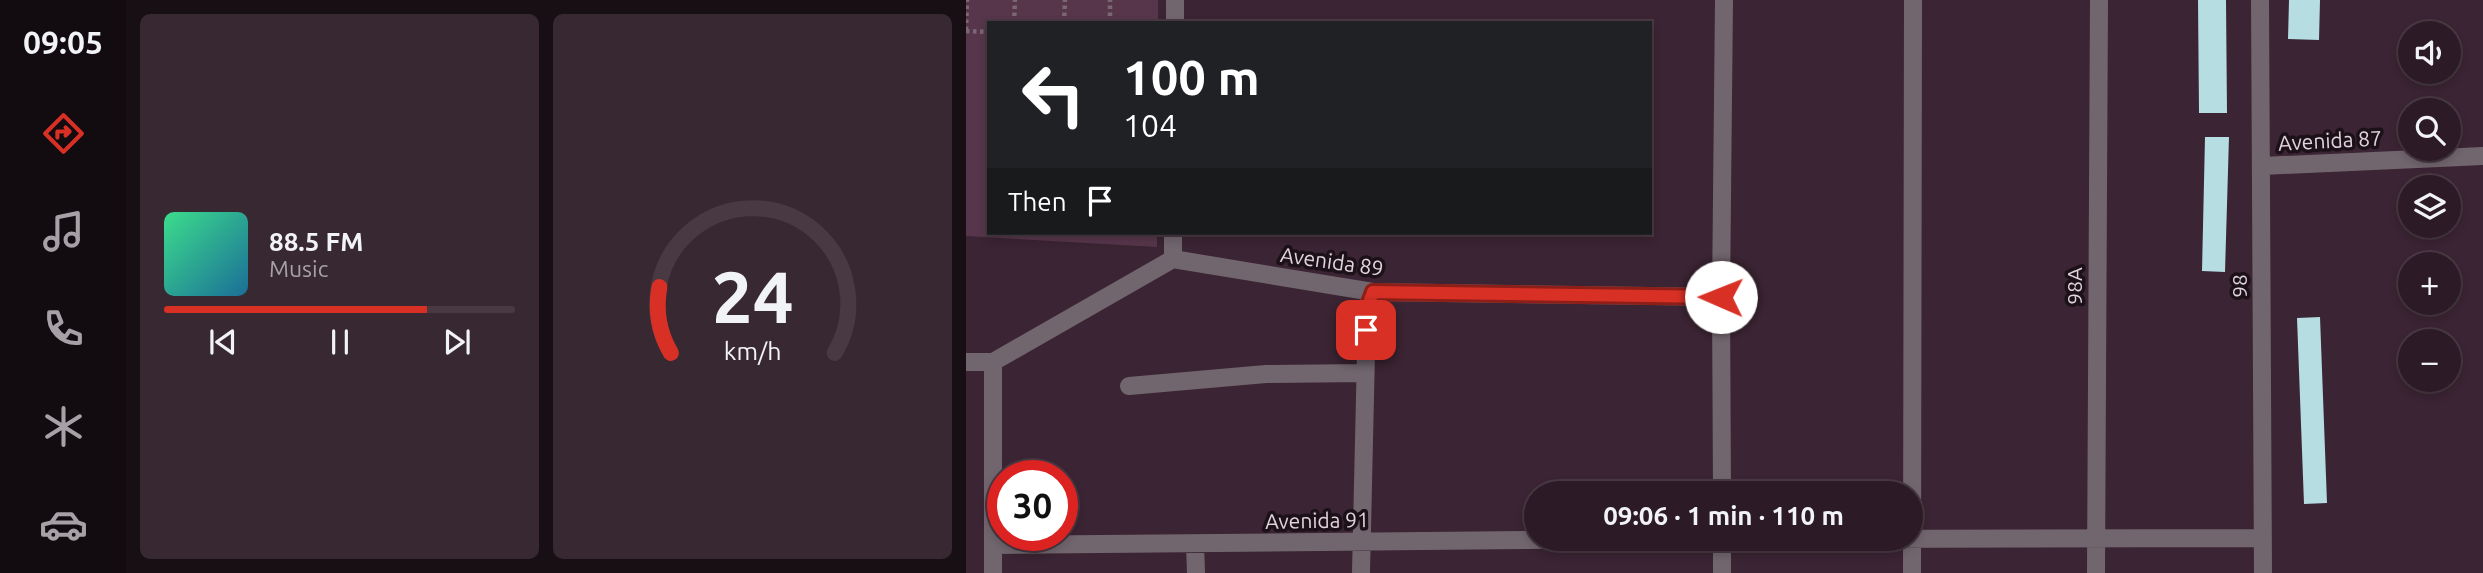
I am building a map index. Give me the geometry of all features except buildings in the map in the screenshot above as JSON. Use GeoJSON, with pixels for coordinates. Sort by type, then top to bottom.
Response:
{"type":"FeatureCollection","features":[{"type":"Feature","properties":{"kind":"street"},"geometry":{"type":"LineString","coordinates":[[1175,0],[1175,21]]}},
{"type":"Feature","properties":{"kind":"street"},"geometry":{"type":"LineString","coordinates":[[1722,481],[1724,0]]}},
{"type":"Feature","properties":{"kind":"street"},"geometry":{"type":"LineString","coordinates":[[1912,481],[1913,0]]}},
{"type":"Feature","properties":{"kind":"street","name":"98A"},"geometry":{"type":"LineString","coordinates":[[2096,573],[2099,0]]}},
{"type":"Feature","properties":{"kind":"street","name":"98"},"geometry":{"type":"LineString","coordinates":[[2260,0],[2263,573]]}},
{"type":"Feature","properties":{"kind":"street","name":"Avenida 87"},"geometry":{"type":"LineString","coordinates":[[2262,166],[2483,156]]}},
{"type":"Feature","properties":{"kind":"street"},"geometry":{"type":"LineString","coordinates":[[966,362],[993,362],[1173,259],[1173,235]]}},
{"type":"Feature","properties":{"kind":"street","name":"Avenida 89"},"geometry":{"type":"LineString","coordinates":[[1173,259],[1373,292],[1721,297]]}},
{"type":"Feature","properties":{"kind":"street"},"geometry":{"type":"LineString","coordinates":[[1361,573],[1367,308],[1373,292]]}},
{"type":"Feature","properties":{"kind":"street"},"geometry":{"type":"LineString","coordinates":[[993,362],[993,460]]}},
{"type":"Feature","properties":{"kind":"street"},"geometry":{"type":"LineString","coordinates":[[1129,386],[1266,374],[1365,373]]}},
{"type":"Feature","properties":{"kind":"street"},"geometry":{"type":"LineString","coordinates":[[1923,540],[2262,538]]}},
{"type":"Feature","properties":{"kind":"street","name":"Avenida 91"},"geometry":{"type":"LineString","coordinates":[[1078,545],[1524,540]]}},
{"type":"Feature","properties":{"kind":"street"},"geometry":{"type":"LineString","coordinates":[[1195,544],[1196,573]]}},
{"type":"Feature","properties":{"kind":"street"},"geometry":{"type":"LineString","coordinates":[[993,551],[993,573]]}},
{"type":"Feature","properties":{"kind":"street"},"geometry":{"type":"LineString","coordinates":[[1722,573],[1723,551]]}},
{"type":"Feature","properties":{"kind":"street"},"geometry":{"type":"LineString","coordinates":[[1912,551],[1912,573]]}},
{"type":"Feature","properties":{"kind":"path"},"geometry":{"type":"LineString","coordinates":[[967,0],[966,31],[987,32]]}},
{"type":"Feature","properties":{"kind":"path"},"geometry":{"type":"LineString","coordinates":[[1014,21],[1015,0]]}},
{"type":"Feature","properties":{"kind":"path"},"geometry":{"type":"LineString","coordinates":[[1064,21],[1065,0]]}},
{"type":"Feature","properties":{"kind":"path"},"geometry":{"type":"LineString","coordinates":[[1110,0],[1110,21]]}},
{"type":"Feature","properties":{"kind":"shaded area"},"geometry":{"type":"Polygon","coordinates":[[[966,0],[1158,0],[1158,21],[987,21],[987,235],[1157,235],[1157,247],[966,236],[966,0]]]}},
{"type":"Feature","properties":{"kind":"route"},"geometry":{"type":"LineString","coordinates":[[1366,330],[1367,308],[1373,292],[1721,297]]}}]}
